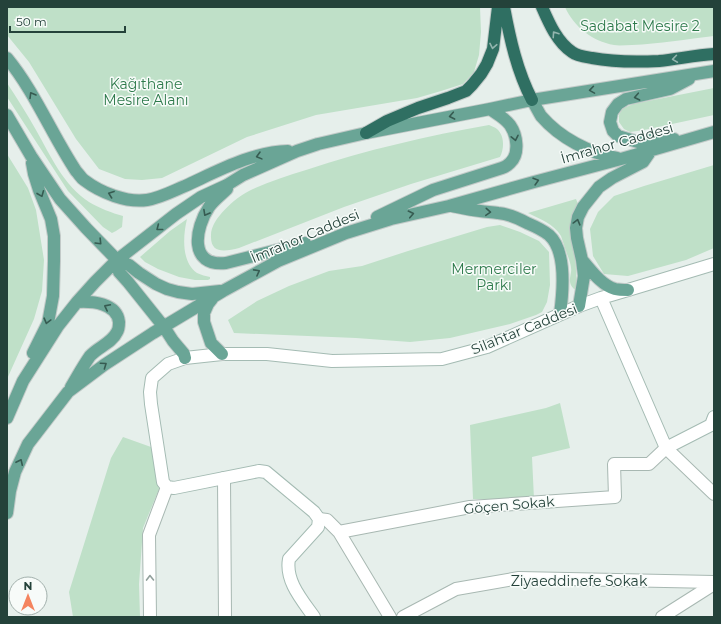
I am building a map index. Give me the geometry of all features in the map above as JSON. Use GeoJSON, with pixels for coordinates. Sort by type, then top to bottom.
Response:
{"type":"FeatureCollection","features":[{"type":"Feature","properties":{"kind":"highway"},"geometry":{"type":"LineString","coordinates":[[366,133],[393,118],[466,91],[481,74],[493,49],[498,7]]}},
{"type":"Feature","properties":{"kind":"highway"},"geometry":{"type":"LineString","coordinates":[[504,7],[512,46],[520,73],[532,100]]}},
{"type":"Feature","properties":{"kind":"highway"},"geometry":{"type":"LineString","coordinates":[[542,7],[550,26],[564,46],[573,53],[586,57],[607,61],[659,61],[714,54]]}},
{"type":"Feature","properties":{"kind":"main road"},"geometry":{"type":"LineString","coordinates":[[7,58],[26,86],[76,171],[84,180],[99,190],[111,195],[135,201],[149,200],[169,194],[236,163],[260,155],[280,151],[297,151]]}},
{"type":"Feature","properties":{"kind":"main road"},"geometry":{"type":"LineString","coordinates":[[23,381],[58,326],[77,302],[117,260],[176,214],[201,197],[243,175],[297,151],[318,144],[366,133],[532,100],[714,71]]}},
{"type":"Feature","properties":{"kind":"main road"},"geometry":{"type":"LineString","coordinates":[[691,138],[656,139],[638,142],[618,136],[613,131],[610,122],[612,112],[618,104],[626,99],[670,89],[699,74]]}},
{"type":"Feature","properties":{"kind":"main road"},"geometry":{"type":"LineString","coordinates":[[532,100],[541,115],[558,132],[569,140],[604,156],[620,159]]}},
{"type":"Feature","properties":{"kind":"main road"},"geometry":{"type":"LineString","coordinates":[[243,175],[209,207],[200,227],[198,245],[200,252],[204,258],[219,264],[346,233],[434,190],[502,168],[511,163],[516,150],[516,142],[513,131],[504,118],[490,109]]}},
{"type":"Feature","properties":{"kind":"main road"},"geometry":{"type":"LineString","coordinates":[[7,115],[31,156],[60,199],[117,260],[129,265],[138,273],[167,289],[192,294],[218,293]]}},
{"type":"Feature","properties":{"kind":"main road","name":"İmrahor Caddesi"},"geometry":{"type":"LineString","coordinates":[[7,513],[13,478],[28,444],[68,392],[104,365],[218,293],[278,261],[346,233],[391,219],[449,206],[714,132]]}},
{"type":"Feature","properties":{"kind":"main road"},"geometry":{"type":"LineString","coordinates":[[579,306],[584,276],[577,238],[576,228],[578,217],[599,187],[612,178],[643,162],[652,149]]}},
{"type":"Feature","properties":{"kind":"main road"},"geometry":{"type":"LineString","coordinates":[[7,418],[23,381],[32,355],[48,323],[53,296],[54,236],[34,174],[31,156]]}},
{"type":"Feature","properties":{"kind":"main road"},"geometry":{"type":"LineString","coordinates":[[449,206],[499,213],[517,218],[533,225],[549,235],[556,245],[560,256],[562,274],[560,314]]}},
{"type":"Feature","properties":{"kind":"main road"},"geometry":{"type":"LineString","coordinates":[[117,260],[119,272],[164,327],[184,354],[185,358]]}},
{"type":"Feature","properties":{"kind":"main road"},"geometry":{"type":"LineString","coordinates":[[582,260],[604,283],[614,289],[628,290]]}},
{"type":"Feature","properties":{"kind":"main road"},"geometry":{"type":"LineString","coordinates":[[218,293],[208,304],[204,313],[204,322],[212,343],[222,354]]}},
{"type":"Feature","properties":{"kind":"main road"},"geometry":{"type":"LineString","coordinates":[[68,392],[80,370],[91,355],[112,339],[118,331],[119,325],[116,313],[111,308],[88,301],[77,302]]}},
{"type":"Feature","properties":{"kind":"street","name":"Silahtar Caddesi"},"geometry":{"type":"LineString","coordinates":[[167,486],[163,482],[150,392],[152,378],[168,364],[185,358],[222,354],[267,354],[332,361],[442,360],[487,347],[560,314],[601,298],[714,264]]}},
{"type":"Feature","properties":{"kind":"street"},"geometry":{"type":"LineString","coordinates":[[601,298],[666,448],[714,494]]}},
{"type":"Feature","properties":{"kind":"street"},"geometry":{"type":"LineString","coordinates":[[666,448],[711,425],[714,417]]}},
{"type":"Feature","properties":{"kind":"street","name":"Göçen Sokak"},"geometry":{"type":"LineString","coordinates":[[339,532],[470,507],[615,497],[614,464],[649,464],[666,448]]}},
{"type":"Feature","properties":{"kind":"street"},"geometry":{"type":"LineString","coordinates":[[150,617],[149,535],[167,486],[174,488],[259,471],[266,472],[314,512],[319,519],[318,527],[289,559],[288,566],[289,574],[295,589],[314,617]]}},
{"type":"Feature","properties":{"kind":"street"},"geometry":{"type":"LineString","coordinates":[[224,478],[225,617]]}},
{"type":"Feature","properties":{"kind":"street"},"geometry":{"type":"LineString","coordinates":[[319,519],[326,520],[339,532],[390,617]]}},
{"type":"Feature","properties":{"kind":"street","name":"Ziyaeddinefe Sokak"},"geometry":{"type":"LineString","coordinates":[[403,617],[456,589],[519,578],[714,583]]}},
{"type":"Feature","properties":{"kind":"street"},"geometry":{"type":"LineString","coordinates":[[662,617],[714,583]]}},
{"type":"Feature","properties":{"kind":"green space","name":"Kağıthane Mesire Alanı"},"geometry":{"type":"Polygon","coordinates":[[[7,7],[480,7],[481,32],[479,55],[474,72],[463,84],[417,98],[316,115],[247,137],[162,178],[142,180],[125,179],[99,169],[76,139],[29,62],[7,35],[7,7]]]}},
{"type":"Feature","properties":{"kind":"green space","name":"Sadabat Mesire 2"},"geometry":{"type":"Polygon","coordinates":[[[565,7],[714,7],[714,36],[652,44],[614,45],[598,40],[585,32],[573,21],[565,7]]]}},
{"type":"Feature","properties":{"kind":"green space"},"geometry":{"type":"Polygon","coordinates":[[[7,83],[29,118],[52,160],[72,188],[89,202],[123,216],[122,227],[112,233],[103,227],[68,191],[7,97],[7,83]]]}},
{"type":"Feature","properties":{"kind":"green space"},"geometry":{"type":"Polygon","coordinates":[[[714,88],[714,115],[630,132],[624,129],[619,122],[619,115],[622,109],[633,104],[714,88]]]}},
{"type":"Feature","properties":{"kind":"green space"},"geometry":{"type":"Polygon","coordinates":[[[489,125],[496,128],[500,132],[503,139],[500,157],[411,184],[344,207],[239,248],[220,250],[213,246],[211,241],[212,229],[219,216],[243,194],[256,188],[329,163],[374,150],[489,125]]]}},
{"type":"Feature","properties":{"kind":"green space"},"geometry":{"type":"Polygon","coordinates":[[[7,154],[28,188],[36,210],[44,260],[42,291],[34,319],[7,379],[7,154]]]}},
{"type":"Feature","properties":{"kind":"green space"},"geometry":{"type":"Polygon","coordinates":[[[714,165],[714,248],[686,260],[628,276],[604,274],[593,256],[590,229],[598,212],[614,196],[714,165]]]}},
{"type":"Feature","properties":{"kind":"green space"},"geometry":{"type":"Polygon","coordinates":[[[576,199],[578,204],[575,253],[577,288],[574,289],[570,283],[570,263],[561,236],[551,225],[528,213],[576,199]]]}},
{"type":"Feature","properties":{"kind":"green space"},"geometry":{"type":"Polygon","coordinates":[[[187,219],[184,248],[188,262],[197,273],[210,277],[208,280],[195,280],[179,277],[158,269],[145,262],[140,257],[170,231],[187,219]]]}},
{"type":"Feature","properties":{"kind":"green space","name":"Mermerciler Parkı"},"geometry":{"type":"Polygon","coordinates":[[[500,225],[539,241],[549,252],[550,285],[547,302],[542,312],[536,315],[510,324],[450,338],[410,342],[356,338],[234,333],[228,320],[257,301],[289,286],[329,271],[362,266],[487,227],[500,225]]]}},
{"type":"Feature","properties":{"kind":"green space"},"geometry":{"type":"Polygon","coordinates":[[[560,403],[570,448],[532,457],[534,499],[473,499],[470,425],[546,408],[560,403]]]}},
{"type":"Feature","properties":{"kind":"green space"},"geometry":{"type":"Polygon","coordinates":[[[123,437],[151,447],[159,489],[143,528],[139,584],[140,617],[73,617],[69,592],[111,458],[123,437]]]}}]}
